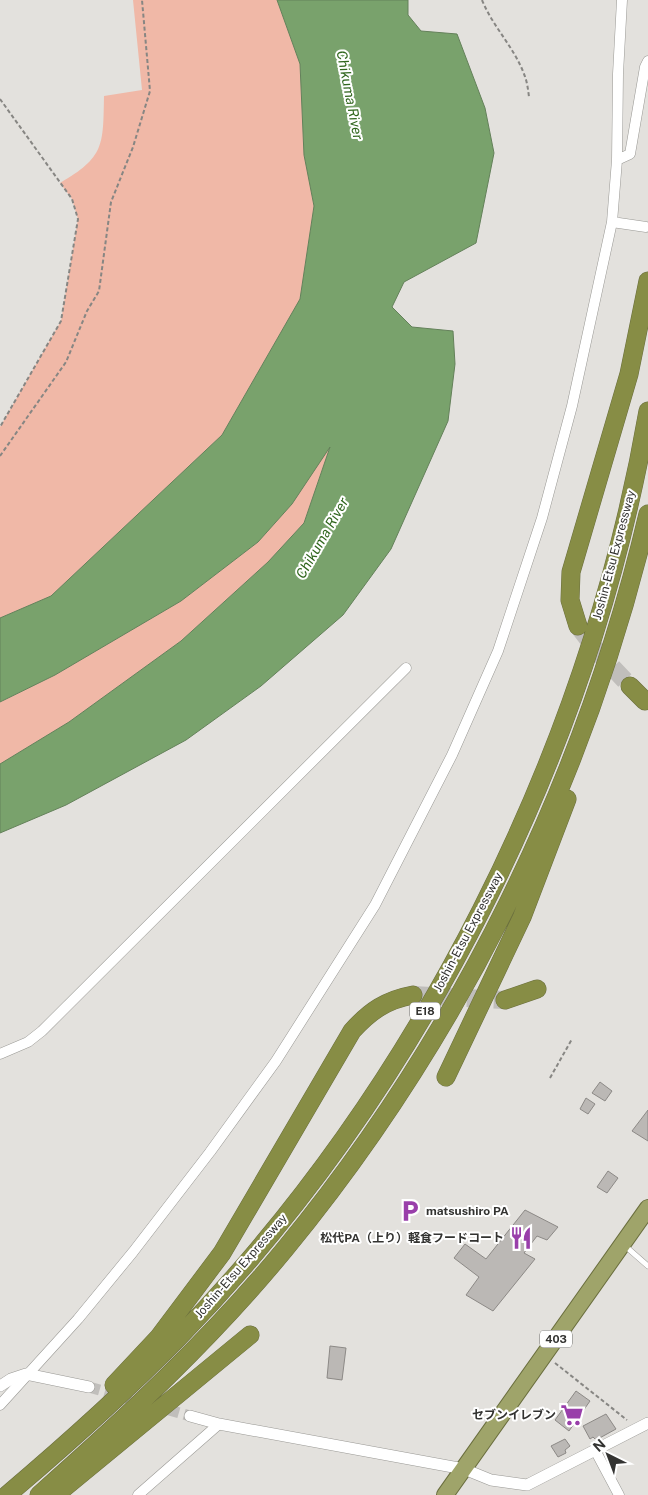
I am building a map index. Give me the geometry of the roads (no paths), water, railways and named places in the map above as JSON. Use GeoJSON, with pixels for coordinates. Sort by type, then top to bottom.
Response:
{"type":"FeatureCollection","features":[{"type":"Feature","properties":{"kind":"highway"},"geometry":{"type":"LineString","coordinates":[[578,626],[570,600],[571,572],[629,374],[648,281]]}},
{"type":"Feature","properties":{"kind":"highway","name":"Joshin-Etsu Expressway"},"geometry":{"type":"LineString","coordinates":[[5,1495],[130,1386],[180,1337],[227,1285],[310,1183],[370,1098],[418,1023],[454,961],[506,860],[554,748],[584,662],[617,551],[648,411]]}},
{"type":"Feature","properties":{"kind":"highway","name":"Joshin-Etsu Expressway"},"geometry":{"type":"LineString","coordinates":[[39,1495],[144,1400],[242,1300],[328,1195],[406,1084],[469,977],[524,870],[571,760],[621,619],[648,514]]}},
{"type":"Feature","properties":{"kind":"highway"},"geometry":{"type":"LineString","coordinates":[[446,1077],[522,917],[548,852],[596,715],[621,619]]}},
{"type":"Feature","properties":{"kind":"highway"},"geometry":{"type":"LineString","coordinates":[[630,686],[645,701]]}},
{"type":"Feature","properties":{"kind":"highway"},"geometry":{"type":"LineString","coordinates":[[505,1000],[517,998],[537,989]]}},
{"type":"Feature","properties":{"kind":"highway"},"geometry":{"type":"LineString","coordinates":[[5,1495],[118,1381],[158,1337],[192,1295],[247,1212],[331,1063],[352,1031],[374,1009],[399,998],[414,995]]}},
{"type":"Feature","properties":{"kind":"highway","name":"403"},"geometry":{"type":"LineString","coordinates":[[445,1495],[624,1245],[648,1208]]}},
{"type":"Feature","properties":{"kind":"highway"},"geometry":{"type":"LineString","coordinates":[[55,1495],[250,1335]]}},
{"type":"Feature","properties":{"kind":"street"},"geometry":{"type":"LineString","coordinates":[[0,1405],[26,1374],[78,1319],[133,1252],[210,1152],[276,1061],[375,905],[448,764],[498,650],[542,518],[572,406],[612,222],[617,160],[618,74],[622,0]]}},
{"type":"Feature","properties":{"kind":"street"},"geometry":{"type":"LineString","coordinates":[[617,160],[630,154],[645,67],[648,61]]}},
{"type":"Feature","properties":{"kind":"street"},"geometry":{"type":"LineString","coordinates":[[612,222],[646,227]]}},
{"type":"Feature","properties":{"kind":"street"},"geometry":{"type":"LineString","coordinates":[[0,1054],[28,1042],[42,1031],[406,668]]}},
{"type":"Feature","properties":{"kind":"street"},"geometry":{"type":"LineString","coordinates":[[0,1386],[11,1379],[26,1374],[89,1387]]}},
{"type":"Feature","properties":{"kind":"street"},"geometry":{"type":"LineString","coordinates":[[190,1416],[219,1424],[464,1469],[491,1480],[527,1485],[648,1423]]}},
{"type":"Feature","properties":{"kind":"street"},"geometry":{"type":"LineString","coordinates":[[138,1495],[219,1424]]}},
{"type":"Feature","properties":{"kind":"street"},"geometry":{"type":"LineString","coordinates":[[595,1450],[619,1495]]}},
{"type":"Feature","properties":{"kind":"lane"},"geometry":{"type":"LineString","coordinates":[[624,1245],[648,1266]]}},
{"type":"Feature","properties":{"kind":"water","name":"Chikuma River"},"geometry":{"type":"Polygon","coordinates":[[[277,0],[408,0],[408,15],[421,31],[457,34],[485,108],[494,153],[476,243],[404,282],[392,307],[412,327],[453,331],[455,364],[448,421],[391,549],[343,615],[261,686],[186,740],[66,805],[0,833],[0,764],[69,722],[181,641],[268,562],[304,523],[330,447],[292,504],[258,542],[181,601],[55,675],[0,702],[0,618],[51,596],[222,435],[300,299],[314,206],[304,155],[300,64],[277,0]]]}},
{"type":"Feature","properties":{"kind":"tunnel"},"geometry":{"type":"LineString","coordinates":[[578,626],[597,651],[630,686]]}},
{"type":"Feature","properties":{"kind":"tunnel"},"geometry":{"type":"LineString","coordinates":[[413,995],[505,1000]]}},
{"type":"Feature","properties":{"kind":"tunnel"},"geometry":{"type":"LineString","coordinates":[[89,1387],[190,1416]]}},
{"type":"Feature","properties":{"kind":"place","name":"matsushiro PA"},"geometry":{"type":"Point","coordinates":[410,1211]}},
{"type":"Feature","properties":{"kind":"place","name":"松代PA（上り）軽食フードコート"},"geometry":{"type":"Point","coordinates":[521,1238]}},
{"type":"Feature","properties":{"kind":"place","name":"セブンイレブン"},"geometry":{"type":"Point","coordinates":[572,1415]}}]}
